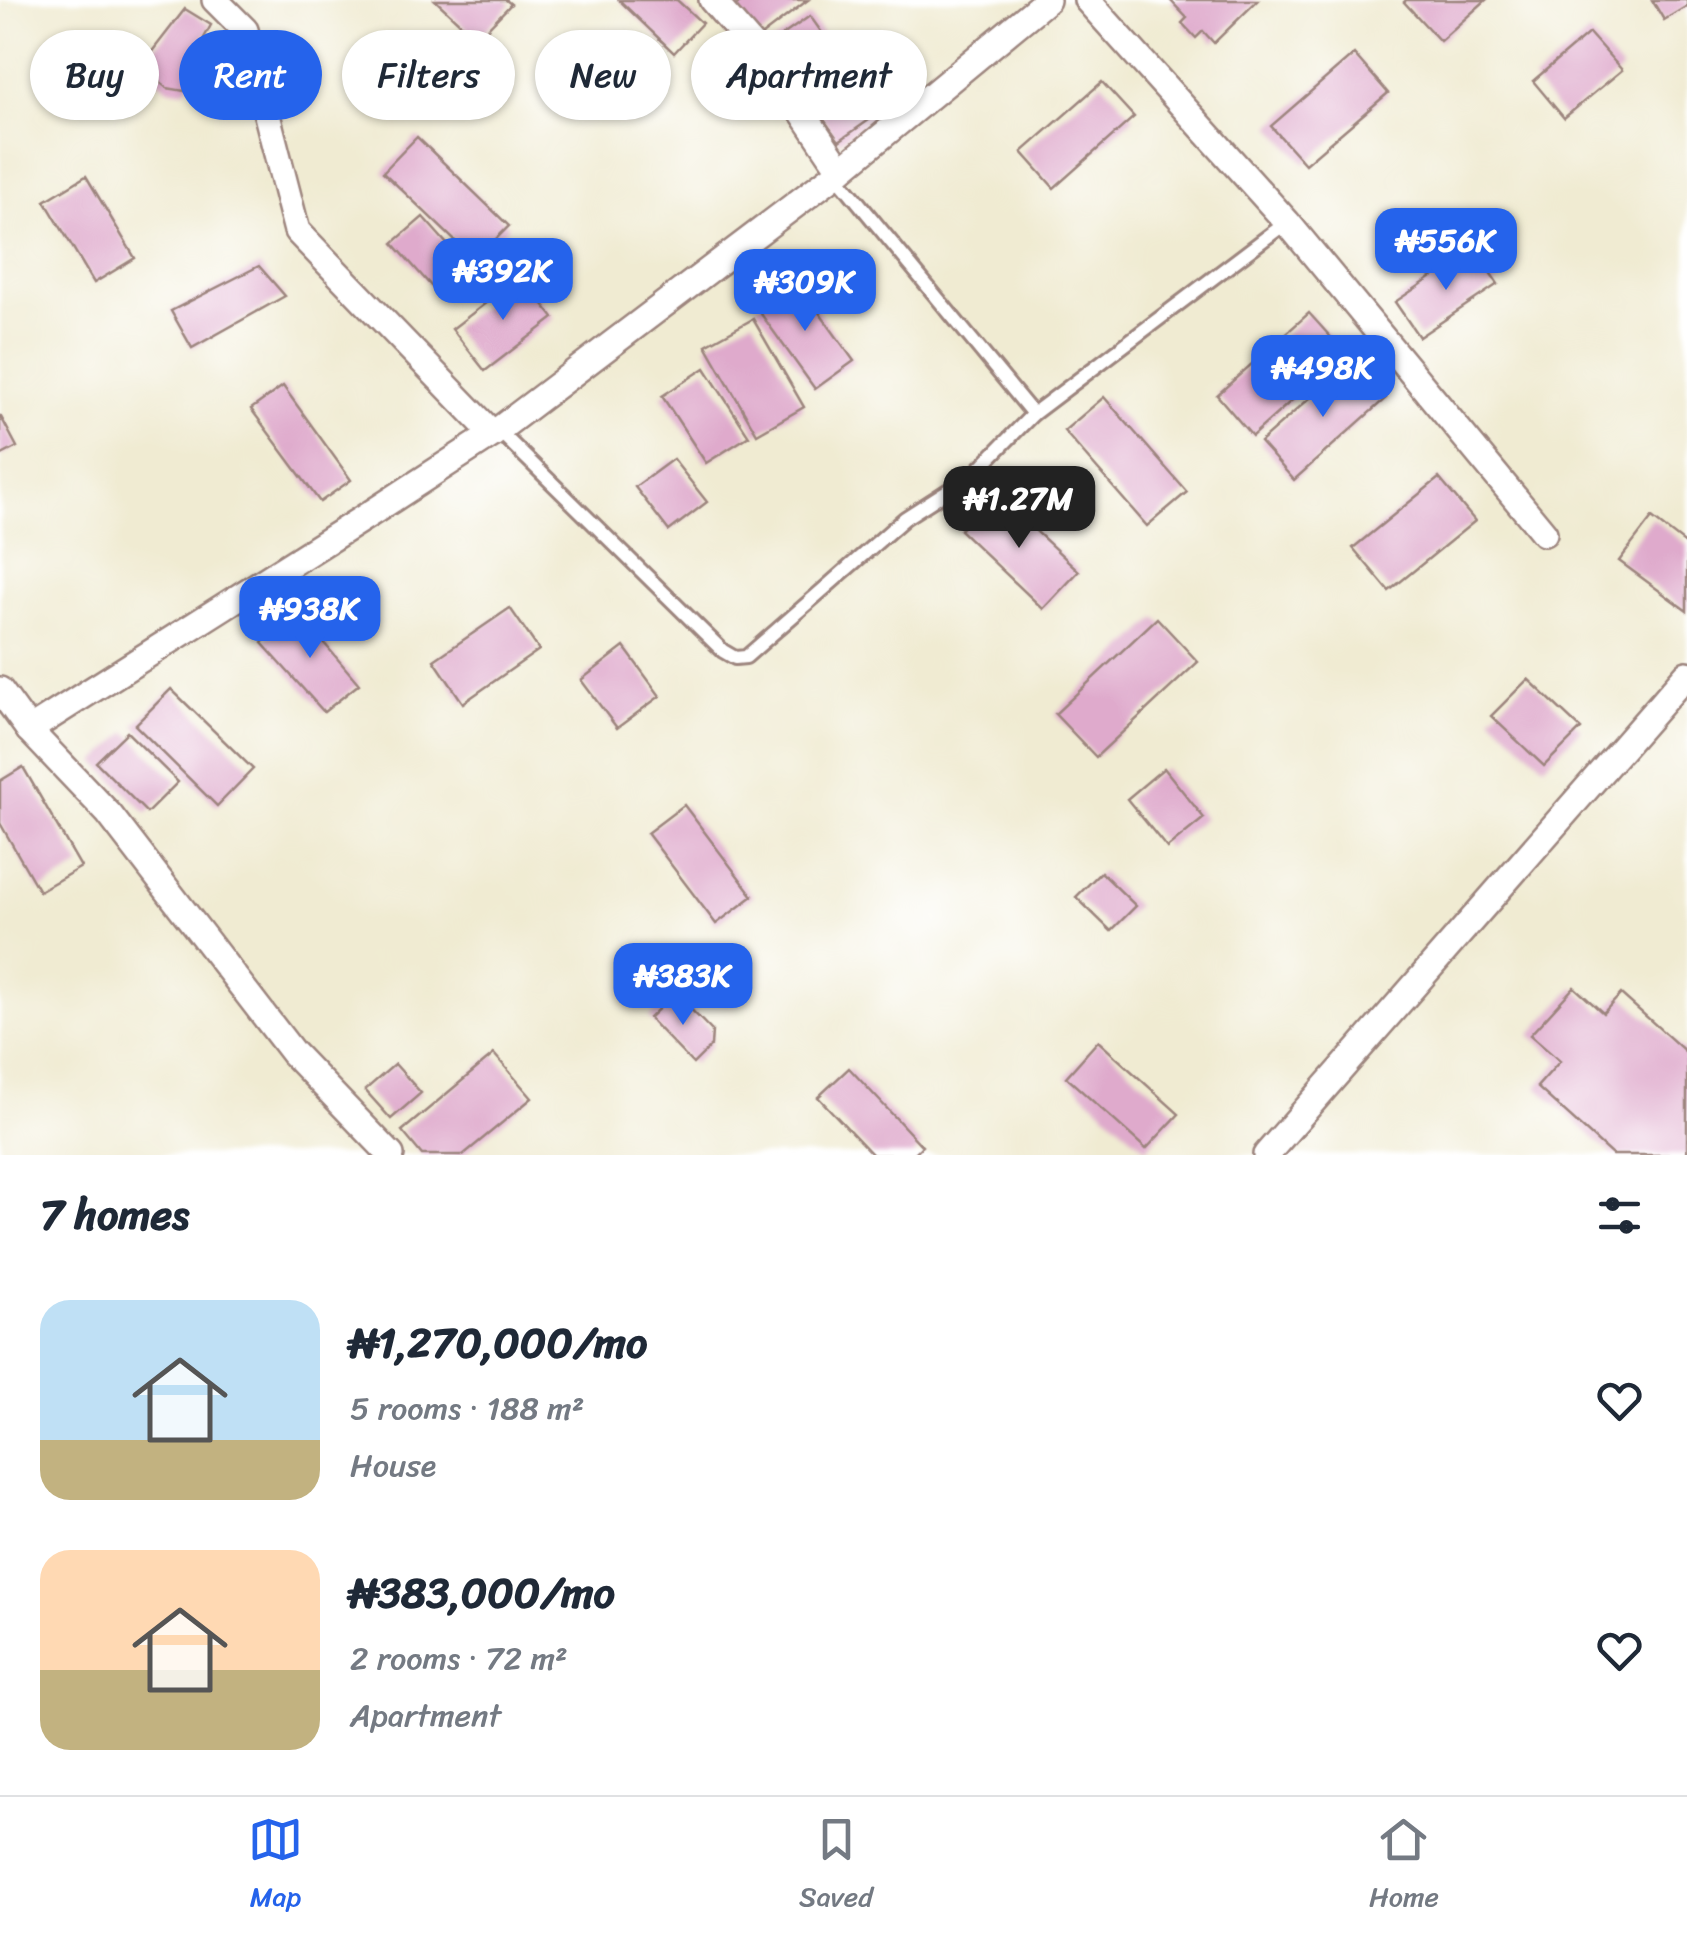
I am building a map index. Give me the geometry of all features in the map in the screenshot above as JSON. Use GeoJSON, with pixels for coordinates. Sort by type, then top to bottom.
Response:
{"type":"FeatureCollection","features":[{"type":"Feature","properties":{"kind":"street"},"geometry":{"type":"LineString","coordinates":[[215,0],[244,30],[297,232],[495,432]]}},
{"type":"Feature","properties":{"kind":"street"},"geometry":{"type":"LineString","coordinates":[[712,0],[776,73],[838,172]]}},
{"type":"Feature","properties":{"kind":"street"},"geometry":{"type":"LineString","coordinates":[[391,1155],[293,1053],[109,814],[11,713],[376,510],[495,432],[838,172],[1047,0]]}},
{"type":"Feature","properties":{"kind":"street"},"geometry":{"type":"LineString","coordinates":[[1087,0],[1287,222],[1544,534]]}},
{"type":"Feature","properties":{"kind":"street"},"geometry":{"type":"LineString","coordinates":[[1266,1155],[1687,674]]}},
{"type":"Feature","properties":{"kind":"lane"},"geometry":{"type":"LineString","coordinates":[[838,172],[1032,414]]}},
{"type":"Feature","properties":{"kind":"lane"},"geometry":{"type":"LineString","coordinates":[[495,432],[722,651],[735,658],[746,657],[905,518],[975,473],[1032,414],[1287,222]]}},
{"type":"Feature","properties":{"kind":"building"},"geometry":{"type":"Polygon","coordinates":[[[435,0],[506,0],[511,4],[486,30],[467,30],[435,0]]]}},
{"type":"Feature","properties":{"kind":"building"},"geometry":{"type":"Polygon","coordinates":[[[619,0],[677,0],[702,23],[691,30],[674,53],[671,30],[650,30],[619,0]]]}},
{"type":"Feature","properties":{"kind":"building"},"geometry":{"type":"Polygon","coordinates":[[[743,0],[808,0],[769,30],[752,30],[734,7],[743,0]]]}},
{"type":"Feature","properties":{"kind":"building"},"geometry":{"type":"Polygon","coordinates":[[[1170,0],[1258,0],[1214,43],[1203,31],[1196,38],[1182,23],[1187,18],[1170,0]]]}},
{"type":"Feature","properties":{"kind":"building"},"geometry":{"type":"Polygon","coordinates":[[[1406,0],[1486,0],[1440,41],[1406,0]]]}},
{"type":"Feature","properties":{"kind":"building"},"geometry":{"type":"Polygon","coordinates":[[[1652,0],[1687,0],[1687,6],[1664,20],[1652,0]]]}},
{"type":"Feature","properties":{"kind":"building"},"geometry":{"type":"Polygon","coordinates":[[[185,9],[211,25],[208,30],[179,30],[179,90],[159,82],[159,43],[185,9]]]}},
{"type":"Feature","properties":{"kind":"building"},"geometry":{"type":"Polygon","coordinates":[[[810,16],[820,30],[790,30],[810,16]]]}},
{"type":"Feature","properties":{"kind":"building"},"geometry":{"type":"Polygon","coordinates":[[[1589,33],[1622,70],[1564,118],[1533,81],[1589,33]]]}},
{"type":"Feature","properties":{"kind":"building"},"geometry":{"type":"Polygon","coordinates":[[[1354,54],[1388,93],[1305,164],[1271,126],[1354,54]]]}},
{"type":"Feature","properties":{"kind":"building"},"geometry":{"type":"Polygon","coordinates":[[[1102,82],[1134,117],[1054,188],[1022,152],[1102,82]]]}},
{"type":"Feature","properties":{"kind":"building"},"geometry":{"type":"Polygon","coordinates":[[[824,120],[869,120],[839,141],[824,120]]]}},
{"type":"Feature","properties":{"kind":"building"},"geometry":{"type":"Polygon","coordinates":[[[417,137],[509,226],[475,260],[383,172],[417,137]]]}},
{"type":"Feature","properties":{"kind":"building"},"geometry":{"type":"Polygon","coordinates":[[[86,176],[135,258],[94,283],[45,201],[86,176]]]}},
{"type":"Feature","properties":{"kind":"building"},"geometry":{"type":"Polygon","coordinates":[[[423,217],[462,261],[432,287],[393,243],[423,217]]]}},
{"type":"Feature","properties":{"kind":"building"},"geometry":{"type":"Polygon","coordinates":[[[1474,249],[1498,284],[1419,337],[1395,302],[1474,249]]]}},
{"type":"Feature","properties":{"kind":"building"},"geometry":{"type":"Polygon","coordinates":[[[259,266],[285,296],[192,348],[171,311],[259,266]]]}},
{"type":"Feature","properties":{"kind":"building"},"geometry":{"type":"Polygon","coordinates":[[[521,276],[554,318],[485,371],[452,329],[521,276]]]}},
{"type":"Feature","properties":{"kind":"building"},"geometry":{"type":"Polygon","coordinates":[[[795,279],[854,361],[815,389],[756,307],[795,279]]]}},
{"type":"Feature","properties":{"kind":"building"},"geometry":{"type":"Polygon","coordinates":[[[1309,313],[1345,353],[1252,436],[1217,395],[1309,313]]]}},
{"type":"Feature","properties":{"kind":"building"},"geometry":{"type":"Polygon","coordinates":[[[753,319],[804,407],[757,434],[706,345],[753,319]]]}},
{"type":"Feature","properties":{"kind":"building"},"geometry":{"type":"Polygon","coordinates":[[[1352,361],[1386,398],[1294,480],[1260,442],[1352,361]]]}},
{"type":"Feature","properties":{"kind":"building"},"geometry":{"type":"Polygon","coordinates":[[[705,368],[749,436],[706,463],[662,396],[705,368]]]}},
{"type":"Feature","properties":{"kind":"building"},"geometry":{"type":"Polygon","coordinates":[[[283,386],[351,480],[320,502],[251,409],[283,386]]]}},
{"type":"Feature","properties":{"kind":"building"},"geometry":{"type":"Polygon","coordinates":[[[1104,397],[1187,492],[1147,526],[1064,431],[1104,397]]]}},
{"type":"Feature","properties":{"kind":"building"},"geometry":{"type":"Polygon","coordinates":[[[0,415],[17,447],[0,456],[0,415]]]}},
{"type":"Feature","properties":{"kind":"building"},"geometry":{"type":"Polygon","coordinates":[[[673,459],[707,502],[669,531],[635,487],[673,459]]]}},
{"type":"Feature","properties":{"kind":"building"},"geometry":{"type":"Polygon","coordinates":[[[1439,478],[1475,521],[1389,591],[1353,548],[1439,478]]]}},
{"type":"Feature","properties":{"kind":"building"},"geometry":{"type":"Polygon","coordinates":[[[995,493],[1079,571],[1043,609],[960,530],[995,493]]]}},
{"type":"Feature","properties":{"kind":"building"},"geometry":{"type":"Polygon","coordinates":[[[1652,518],[1687,545],[1687,611],[1619,561],[1652,518]]]}},
{"type":"Feature","properties":{"kind":"building"},"geometry":{"type":"Polygon","coordinates":[[[294,608],[359,684],[324,712],[262,643],[294,608]]]}},
{"type":"Feature","properties":{"kind":"building"},"geometry":{"type":"Polygon","coordinates":[[[510,608],[539,650],[463,703],[434,660],[510,608]]]}},
{"type":"Feature","properties":{"kind":"building"},"geometry":{"type":"Polygon","coordinates":[[[1157,618],[1198,662],[1096,757],[1055,714],[1157,618]]]}},
{"type":"Feature","properties":{"kind":"building"},"geometry":{"type":"Polygon","coordinates":[[[624,647],[660,696],[617,728],[581,680],[624,647]]]}},
{"type":"Feature","properties":{"kind":"building"},"geometry":{"type":"Polygon","coordinates":[[[1528,679],[1581,729],[1544,766],[1491,716],[1528,679]]]}},
{"type":"Feature","properties":{"kind":"building"},"geometry":{"type":"Polygon","coordinates":[[[171,689],[253,769],[217,806],[135,725],[171,689]]]}},
{"type":"Feature","properties":{"kind":"building"},"geometry":{"type":"Polygon","coordinates":[[[127,732],[178,782],[147,813],[96,762],[127,732]]]}},
{"type":"Feature","properties":{"kind":"building"},"geometry":{"type":"Polygon","coordinates":[[[23,767],[81,867],[39,891],[0,823],[0,781],[23,767]]]}},
{"type":"Feature","properties":{"kind":"building"},"geometry":{"type":"Polygon","coordinates":[[[1164,768],[1204,818],[1167,848],[1127,799],[1164,768]]]}},
{"type":"Feature","properties":{"kind":"building"},"geometry":{"type":"Polygon","coordinates":[[[684,805],[753,896],[716,924],[647,833],[684,805]]]}},
{"type":"Feature","properties":{"kind":"building"},"geometry":{"type":"Polygon","coordinates":[[[1101,872],[1136,906],[1111,931],[1076,897],[1101,872]]]}},
{"type":"Feature","properties":{"kind":"building"},"geometry":{"type":"Polygon","coordinates":[[[1574,987],[1603,1013],[1621,994],[1687,1053],[1687,1155],[1612,1155],[1537,1087],[1560,1061],[1530,1035],[1574,987]]]}},
{"type":"Feature","properties":{"kind":"building"},"geometry":{"type":"Polygon","coordinates":[[[675,993],[712,1031],[711,1046],[693,1064],[649,1018],[675,993]]]}},
{"type":"Feature","properties":{"kind":"building"},"geometry":{"type":"Polygon","coordinates":[[[1098,1041],[1179,1114],[1146,1149],[1066,1077],[1098,1041]]]}},
{"type":"Feature","properties":{"kind":"building"},"geometry":{"type":"Polygon","coordinates":[[[494,1054],[532,1098],[463,1155],[422,1155],[402,1131],[494,1054]]]}},
{"type":"Feature","properties":{"kind":"building"},"geometry":{"type":"Polygon","coordinates":[[[395,1064],[421,1093],[391,1119],[365,1090],[395,1064]]]}},
{"type":"Feature","properties":{"kind":"building"},"geometry":{"type":"Polygon","coordinates":[[[849,1068],[922,1146],[913,1155],[873,1155],[818,1097],[849,1068]]]}}]}
